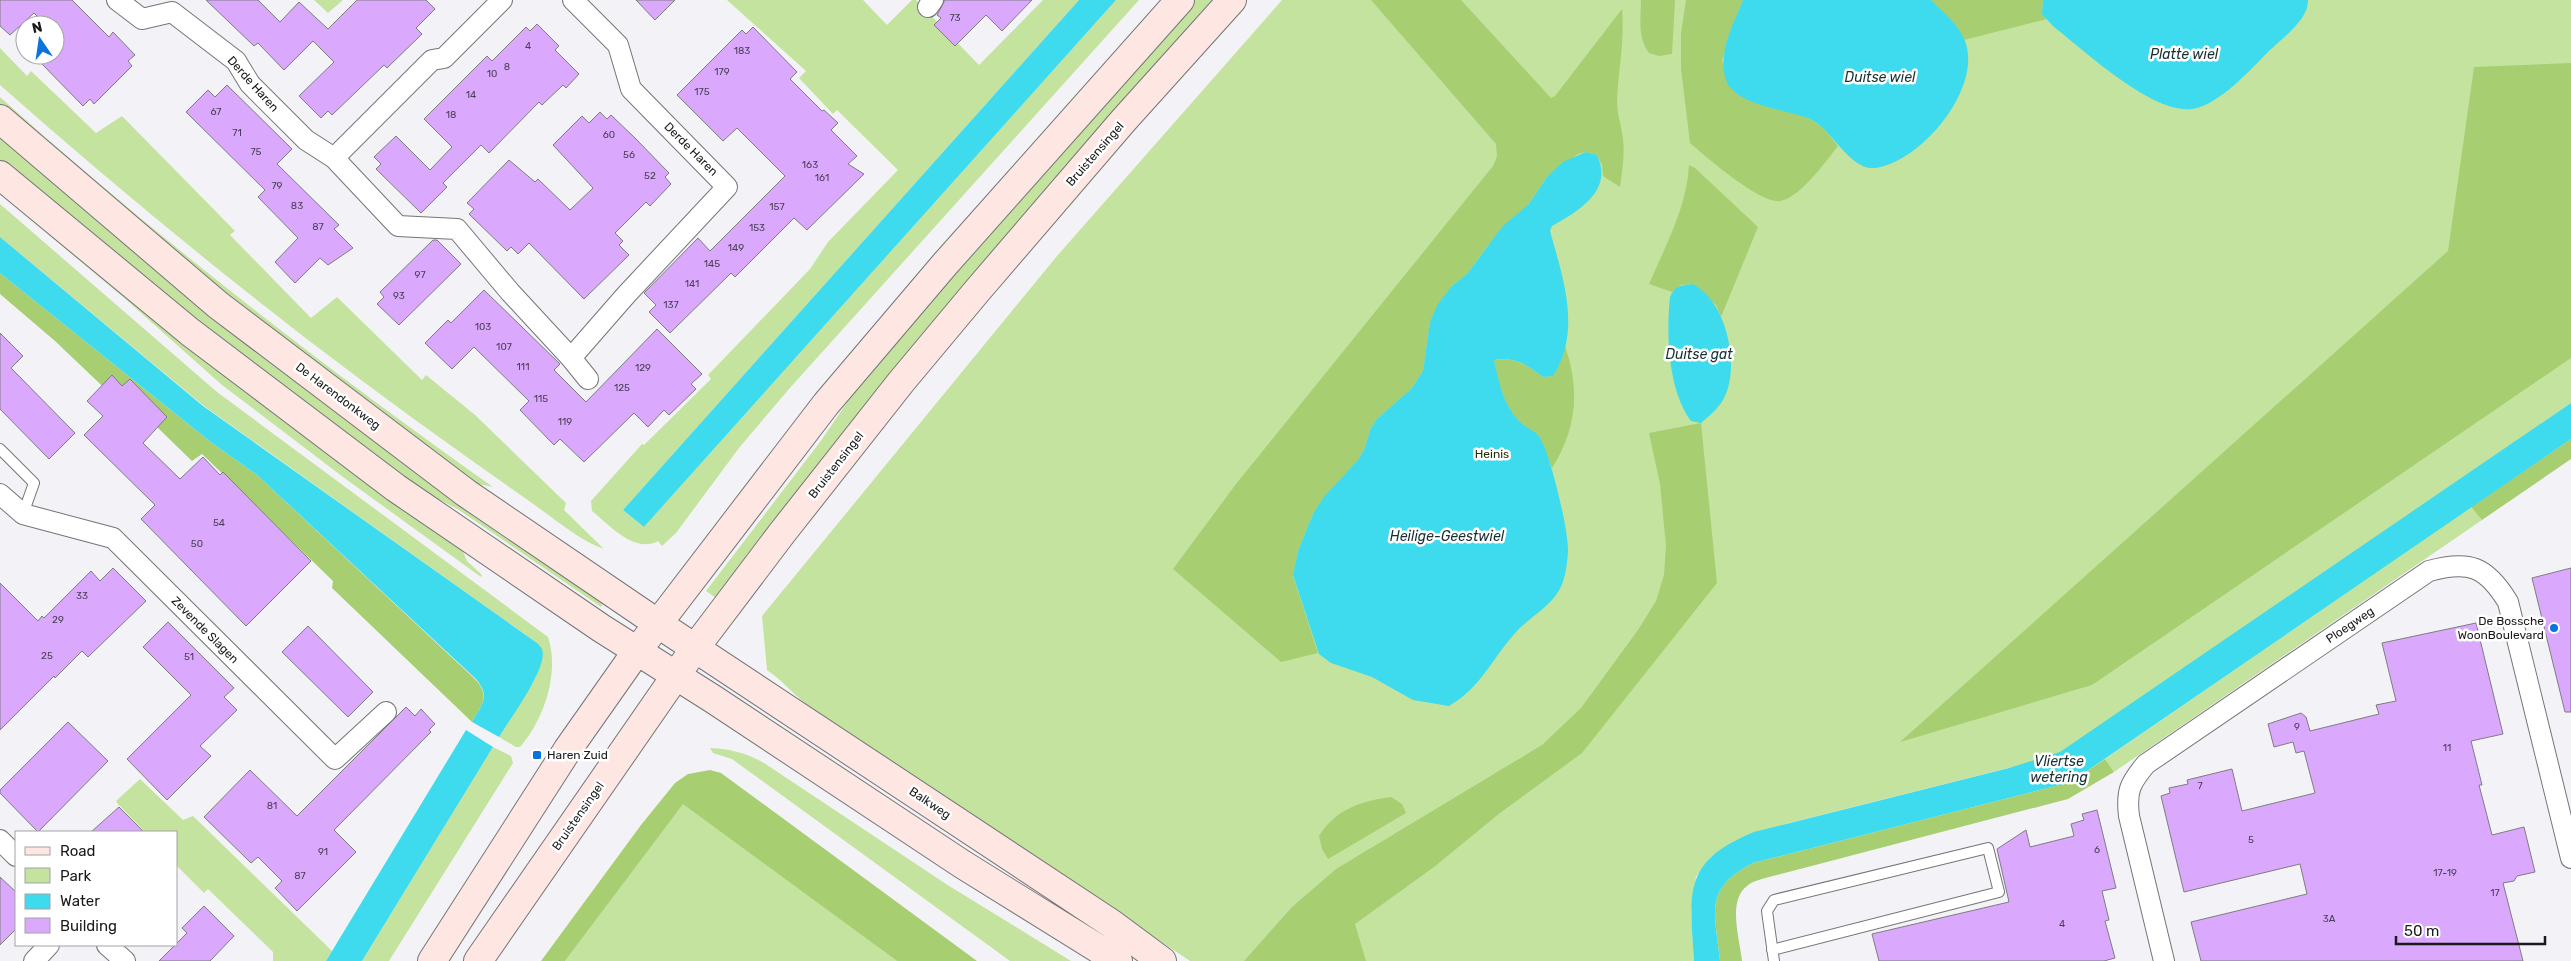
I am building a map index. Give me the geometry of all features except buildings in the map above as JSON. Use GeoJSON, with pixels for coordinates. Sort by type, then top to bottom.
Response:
{"type":"FeatureCollection","features":[{"type":"Feature","properties":{"kind":"main road"},"geometry":{"type":"LineString","coordinates":[[432,961],[568,749],[637,650],[826,404],[872,349],[1180,0]]}},
{"type":"Feature","properties":{"kind":"main road","name":"Bruistensingel"},"geometry":{"type":"LineString","coordinates":[[478,961],[695,648],[908,374],[1124,120],[1232,0]]}},
{"type":"Feature","properties":{"kind":"main road","name":"De Harendonkweg"},"geometry":{"type":"LineString","coordinates":[[0,119],[218,305],[466,493],[695,648]]}},
{"type":"Feature","properties":{"kind":"main road"},"geometry":{"type":"LineString","coordinates":[[0,175],[190,332],[396,488],[637,650],[962,864],[1118,961]]}},
{"type":"Feature","properties":{"kind":"main road","name":"Balkweg"},"geometry":{"type":"LineString","coordinates":[[695,648],[1112,924],[1162,961]]}},
{"type":"Feature","properties":{"kind":"street","name":"Derde Haren"},"geometry":{"type":"LineString","coordinates":[[117,0],[142,19],[172,12],[236,61],[250,84],[306,140],[334,158],[398,226],[457,229],[510,292],[572,358],[588,379]]}},
{"type":"Feature","properties":{"kind":"street"},"geometry":{"type":"LineString","coordinates":[[334,158],[432,60],[444,58],[502,0]]}},
{"type":"Feature","properties":{"kind":"street","name":"Derde Haren"},"geometry":{"type":"LineString","coordinates":[[572,358],[626,295],[727,187],[631,89],[618,45],[574,0]]}},
{"type":"Feature","properties":{"kind":"street","name":"Zevende Slagen"},"geometry":{"type":"LineString","coordinates":[[0,494],[23,514],[113,538],[336,759],[386,712]]}},
{"type":"Feature","properties":{"kind":"street","name":"Ploegweg"},"geometry":{"type":"LineString","coordinates":[[2164,961],[2129,816],[2127,796],[2133,780],[2146,764],[2429,571],[2452,564],[2476,568],[2495,581],[2508,602],[2571,858]]}},
{"type":"Feature","properties":{"kind":"street"},"geometry":{"type":"LineString","coordinates":[[0,840],[15,855]]}},
{"type":"Feature","properties":{"kind":"street"},"geometry":{"type":"LineString","coordinates":[[33,961],[48,946]]}},
{"type":"Feature","properties":{"kind":"street"},"geometry":{"type":"LineString","coordinates":[[108,946],[125,961]]}},
{"type":"Feature","properties":{"kind":"lane"},"geometry":{"type":"LineString","coordinates":[[0,450],[34,483],[23,514]]}},
{"type":"Feature","properties":{"kind":"lane"},"geometry":{"type":"LineString","coordinates":[[1772,950],[1999,892],[1988,848],[1774,900],[1767,911],[1772,950],[1774,961]]}},
{"type":"Feature","properties":{"kind":"green space"},"geometry":{"type":"Polygon","coordinates":[[[314,0],[343,0],[328,13],[314,0]]]}},
{"type":"Feature","properties":{"kind":"green space"},"geometry":{"type":"Polygon","coordinates":[[[727,0],[863,0],[887,25],[912,0],[916,0],[979,65],[1043,0],[1079,0],[623,510],[644,527],[1116,0],[1139,0],[789,389],[739,448],[676,533],[662,546],[658,541],[640,544],[623,536],[592,511],[591,501],[642,444],[644,445],[711,379],[708,375],[810,269],[828,242],[898,170],[837,110],[833,114],[799,78],[806,71],[727,0]]]}},
{"type":"Feature","properties":{"kind":"green space"},"geometry":{"type":"Polygon","coordinates":[[[1193,0],[1218,0],[719,600],[706,591],[820,442],[879,356],[1193,0]]]}},
{"type":"Feature","properties":{"kind":"green space","name":"Heinis"},"geometry":{"type":"Polygon","coordinates":[[[1282,0],[2571,0],[2571,403],[2060,755],[1785,824],[1711,857],[1696,877],[1691,912],[1694,961],[1190,961],[806,704],[767,670],[762,616],[1057,256],[1282,0]]]}},
{"type":"Feature","properties":{"kind":"green space"},"geometry":{"type":"Polygon","coordinates":[[[1371,0],[1461,0],[1551,98],[1555,96],[1622,9],[1623,32],[1617,102],[1624,146],[1622,175],[1620,187],[1603,176],[1602,165],[1597,155],[1586,152],[1578,154],[1547,177],[1529,204],[1486,248],[1467,274],[1452,286],[1430,322],[1423,371],[1412,388],[1377,419],[1371,428],[1364,450],[1358,460],[1313,514],[1298,551],[1293,576],[1318,653],[1281,662],[1173,569],[1236,484],[1493,166],[1497,156],[1496,144],[1371,0]]]}},
{"type":"Feature","properties":{"kind":"green space"},"geometry":{"type":"Polygon","coordinates":[[[1641,0],[1675,0],[1672,54],[1659,56],[1649,53],[1645,47],[1640,28],[1641,0]]]}},
{"type":"Feature","properties":{"kind":"green space"},"geometry":{"type":"Polygon","coordinates":[[[1686,0],[1743,0],[1730,32],[1722,61],[1737,94],[1814,121],[1838,146],[1812,178],[1788,198],[1780,201],[1771,200],[1760,195],[1733,178],[1690,143],[1681,69],[1681,33],[1686,0]]]}},
{"type":"Feature","properties":{"kind":"green space"},"geometry":{"type":"Polygon","coordinates":[[[1931,0],[2043,0],[2042,14],[2047,19],[1964,40],[1957,27],[1931,0]]]}},
{"type":"Feature","properties":{"kind":"green space"},"geometry":{"type":"Polygon","coordinates":[[[0,48],[27,76],[31,71],[96,133],[122,116],[235,231],[230,235],[311,318],[337,297],[422,380],[426,375],[475,415],[566,503],[564,510],[604,549],[572,532],[344,368],[169,230],[0,85],[0,48]]]}},
{"type":"Feature","properties":{"kind":"green space"},"geometry":{"type":"Polygon","coordinates":[[[2571,63],[2571,358],[2092,685],[1900,742],[2448,251],[2474,67],[2571,63]]]}},
{"type":"Feature","properties":{"kind":"green space"},"geometry":{"type":"Polygon","coordinates":[[[0,97],[179,250],[366,395],[493,487],[470,482],[223,295],[0,108],[0,97]]]}},
{"type":"Feature","properties":{"kind":"green space"},"geometry":{"type":"Polygon","coordinates":[[[0,138],[208,311],[604,601],[601,607],[459,510],[425,492],[361,450],[197,325],[0,160],[0,138]]]}},
{"type":"Feature","properties":{"kind":"green space"},"geometry":{"type":"Polygon","coordinates":[[[1689,165],[1695,168],[1758,227],[1721,317],[1716,305],[1692,284],[1681,285],[1672,292],[1649,284],[1680,211],[1689,165]]]}},
{"type":"Feature","properties":{"kind":"green space"},"geometry":{"type":"Polygon","coordinates":[[[0,189],[230,379],[349,470],[462,549],[467,561],[482,575],[481,577],[343,477],[222,385],[123,297],[0,194],[0,189]]]}},
{"type":"Feature","properties":{"kind":"green space"},"geometry":{"type":"Polygon","coordinates":[[[0,204],[217,392],[548,637],[552,665],[548,695],[543,710],[529,736],[520,747],[516,747],[499,737],[536,677],[537,643],[204,406],[0,237],[0,204]]]}},
{"type":"Feature","properties":{"kind":"green space"},"geometry":{"type":"Polygon","coordinates":[[[0,273],[212,443],[257,475],[475,679],[480,685],[484,696],[482,705],[472,722],[332,588],[333,581],[202,454],[192,461],[124,395],[117,400],[55,341],[0,294],[0,273]]]}},
{"type":"Feature","properties":{"kind":"green space"},"geometry":{"type":"Polygon","coordinates":[[[1565,346],[1573,378],[1574,408],[1567,439],[1552,468],[1539,436],[1520,423],[1508,408],[1499,384],[1494,360],[1515,361],[1543,377],[1553,376],[1565,346]]]}},
{"type":"Feature","properties":{"kind":"green space"},"geometry":{"type":"Polygon","coordinates":[[[1701,423],[1717,583],[1582,753],[1500,813],[1434,867],[1355,924],[1366,961],[1244,961],[1292,907],[1336,869],[1542,745],[1581,708],[1638,630],[1656,601],[1664,575],[1666,546],[1660,484],[1649,433],[1701,423]]]}},
{"type":"Feature","properties":{"kind":"green space"},"geometry":{"type":"Polygon","coordinates":[[[2571,439],[2571,459],[2482,520],[2471,507],[2571,439]]]}},
{"type":"Feature","properties":{"kind":"green space"},"geometry":{"type":"Polygon","coordinates":[[[2471,507],[2482,520],[2114,772],[2105,759],[2471,507]]]}},
{"type":"Feature","properties":{"kind":"green space"},"geometry":{"type":"Polygon","coordinates":[[[493,747],[511,756],[513,763],[389,961],[362,961],[493,747]]]}},
{"type":"Feature","properties":{"kind":"green space"},"geometry":{"type":"Polygon","coordinates":[[[710,748],[738,752],[764,763],[946,884],[1071,961],[1010,961],[732,759],[713,753],[710,748]]]}},
{"type":"Feature","properties":{"kind":"green space"},"geometry":{"type":"Polygon","coordinates":[[[2105,759],[2114,772],[2068,799],[1757,880],[1747,886],[1741,893],[1736,911],[1737,932],[1742,961],[1720,961],[1715,915],[1719,893],[1726,882],[1753,863],[2071,782],[2105,759]]]}},
{"type":"Feature","properties":{"kind":"green space"},"geometry":{"type":"Polygon","coordinates":[[[710,770],[721,773],[977,961],[897,961],[683,804],[565,961],[541,961],[641,825],[675,783],[688,774],[710,770]]]}},
{"type":"Feature","properties":{"kind":"green space"},"geometry":{"type":"Polygon","coordinates":[[[140,779],[183,820],[193,816],[332,951],[326,961],[273,961],[273,952],[208,889],[204,893],[178,867],[178,831],[144,831],[116,801],[140,779]]]}},
{"type":"Feature","properties":{"kind":"green space"},"geometry":{"type":"Polygon","coordinates":[[[1391,797],[1402,804],[1406,813],[1328,859],[1322,849],[1319,836],[1333,819],[1360,804],[1391,797]]]}},
{"type":"Feature","properties":{"kind":"green space"},"geometry":{"type":"Polygon","coordinates":[[[683,803],[897,961],[565,961],[683,803]]]}},
{"type":"Feature","properties":{"kind":"water"},"geometry":{"type":"Polygon","coordinates":[[[1079,0],[1116,0],[644,527],[623,510],[1079,0]]]}},
{"type":"Feature","properties":{"kind":"water","name":"Duitse wiel"},"geometry":{"type":"Polygon","coordinates":[[[1743,0],[1931,0],[1955,24],[1965,41],[1968,60],[1965,80],[1957,100],[1944,120],[1928,138],[1911,152],[1893,163],[1875,168],[1857,163],[1826,131],[1810,119],[1750,101],[1731,88],[1726,80],[1723,60],[1727,39],[1743,0]]]}},
{"type":"Feature","properties":{"kind":"water","name":"Platte wiel"},"geometry":{"type":"Polygon","coordinates":[[[2043,0],[2308,0],[2304,15],[2299,22],[2242,78],[2213,101],[2192,109],[2176,108],[2158,102],[2120,79],[2054,27],[2042,14],[2043,0]]]}},
{"type":"Feature","properties":{"kind":"water","name":"Heilige-Geestwiel"},"geometry":{"type":"Polygon","coordinates":[[[1586,152],[1597,155],[1601,168],[1601,179],[1597,189],[1591,198],[1572,214],[1552,226],[1550,231],[1560,267],[1567,304],[1567,341],[1562,359],[1553,376],[1543,377],[1520,362],[1508,359],[1494,360],[1502,393],[1509,408],[1520,422],[1540,438],[1549,461],[1568,542],[1568,557],[1564,578],[1554,597],[1517,631],[1470,690],[1449,706],[1413,700],[1372,677],[1331,663],[1319,654],[1293,575],[1298,551],[1313,514],[1324,497],[1358,460],[1364,450],[1371,428],[1377,419],[1412,388],[1423,371],[1430,322],[1438,304],[1452,286],[1467,274],[1502,227],[1529,204],[1547,177],[1563,162],[1586,152]]]}},
{"type":"Feature","properties":{"kind":"water"},"geometry":{"type":"Polygon","coordinates":[[[0,237],[203,406],[537,643],[542,649],[543,657],[540,668],[527,693],[499,737],[472,722],[482,705],[484,696],[481,685],[476,679],[257,475],[212,443],[0,273],[0,237]]]}},
{"type":"Feature","properties":{"kind":"water","name":"Duitse gat"},"geometry":{"type":"Polygon","coordinates":[[[1692,284],[1704,292],[1722,318],[1730,352],[1731,369],[1729,385],[1724,398],[1717,408],[1701,423],[1691,421],[1683,408],[1677,394],[1670,361],[1668,328],[1670,297],[1674,290],[1679,287],[1692,284]]]}},
{"type":"Feature","properties":{"kind":"water","name":"Vliertse wetering"},"geometry":{"type":"Polygon","coordinates":[[[2571,403],[2571,439],[2071,782],[1753,863],[1726,882],[1719,893],[1715,915],[1720,961],[1694,961],[1691,916],[1695,882],[1702,868],[1713,855],[1730,843],[1754,832],[2009,768],[2060,752],[2571,403]]]}},
{"type":"Feature","properties":{"kind":"water"},"geometry":{"type":"Polygon","coordinates":[[[466,730],[493,747],[362,961],[326,961],[466,730]]]}},
{"type":"Feature","properties":{"kind":"place","name":"De Bossche WoonBoulevard"},"geometry":{"type":"Point","coordinates":[2554,628]}},
{"type":"Feature","properties":{"kind":"place","name":"Haren Zuid"},"geometry":{"type":"Point","coordinates":[537,755]}}]}
